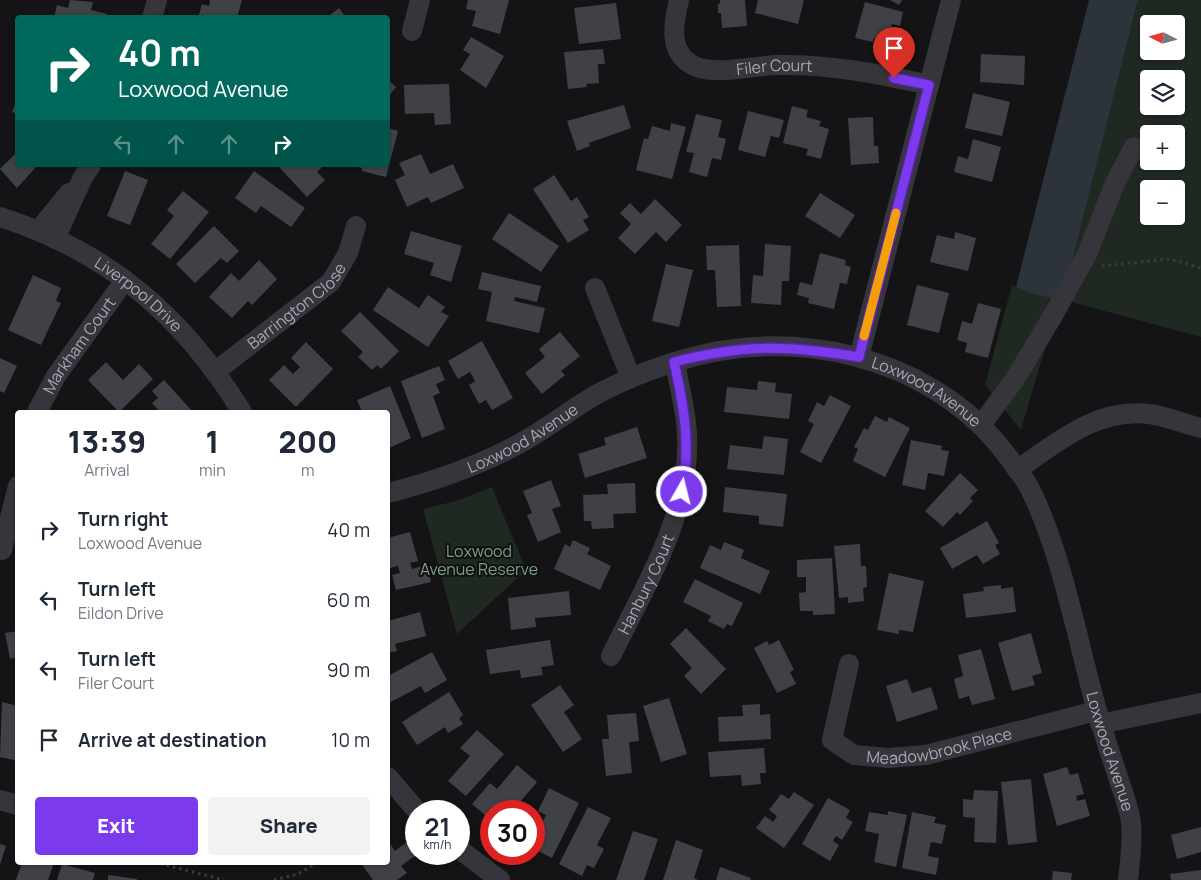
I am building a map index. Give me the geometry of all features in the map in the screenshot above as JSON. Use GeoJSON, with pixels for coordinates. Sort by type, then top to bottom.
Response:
{"type":"FeatureCollection","features":[{"type":"Feature","properties":{"kind":"street"},"geometry":{"type":"LineString","coordinates":[[153,15],[157,0]]}},
{"type":"Feature","properties":{"kind":"street"},"geometry":{"type":"LineString","coordinates":[[412,31],[420,0]]}},
{"type":"Feature","properties":{"kind":"street","name":"Filer Court"},"geometry":{"type":"LineString","coordinates":[[679,0],[674,20],[675,41],[683,58],[698,69],[711,70],[779,65],[822,67],[862,71],[929,85]]}},
{"type":"Feature","properties":{"kind":"street"},"geometry":{"type":"LineString","coordinates":[[859,357],[951,0]]}},
{"type":"Feature","properties":{"kind":"street"},"geometry":{"type":"LineString","coordinates":[[981,425],[1015,379],[1088,252],[1115,183],[1134,147]]}},
{"type":"Feature","properties":{"kind":"street"},"geometry":{"type":"LineString","coordinates":[[46,235],[54,208],[87,172]]}},
{"type":"Feature","properties":{"kind":"street","name":"Liverpool Drive"},"geometry":{"type":"LineString","coordinates":[[0,218],[46,235],[89,257],[125,280],[158,306],[186,333],[216,371],[241,410]]}},
{"type":"Feature","properties":{"kind":"street","name":"Barrington Close"},"geometry":{"type":"LineString","coordinates":[[216,371],[331,282],[348,253],[356,226]]}},
{"type":"Feature","properties":{"kind":"street","name":"Markham Court"},"geometry":{"type":"LineString","coordinates":[[39,410],[56,376],[125,280]]}},
{"type":"Feature","properties":{"kind":"street"},"geometry":{"type":"LineString","coordinates":[[595,288],[631,378]]}},
{"type":"Feature","properties":{"kind":"street","name":"Loxwood Avenue"},"geometry":{"type":"LineString","coordinates":[[390,492],[435,481],[476,466],[556,423],[592,398],[631,378],[674,362],[712,353],[778,347],[804,348],[859,357],[923,382],[943,393],[981,425],[994,438],[1031,489],[1067,595],[1098,718],[1130,822],[1128,880]]}},
{"type":"Feature","properties":{"kind":"street","name":"Hanbury Court"},"geometry":{"type":"LineString","coordinates":[[611,656],[662,550],[680,504],[686,464],[687,433],[674,362]]}},
{"type":"Feature","properties":{"kind":"street"},"geometry":{"type":"LineString","coordinates":[[1017,470],[1074,430],[1114,416],[1148,414],[1201,428]]}},
{"type":"Feature","properties":{"kind":"street"},"geometry":{"type":"LineString","coordinates":[[2,550],[15,498]]}},
{"type":"Feature","properties":{"kind":"street","name":"Meadowbrook Place"},"geometry":{"type":"LineString","coordinates":[[849,664],[832,740],[854,755],[888,758],[926,755],[1098,718]]}},
{"type":"Feature","properties":{"kind":"street"},"geometry":{"type":"LineString","coordinates":[[1098,718],[1201,703]]}},
{"type":"Feature","properties":{"kind":"street"},"geometry":{"type":"LineString","coordinates":[[390,779],[408,800]]}},
{"type":"Feature","properties":{"kind":"street"},"geometry":{"type":"LineString","coordinates":[[0,800],[15,804]]}},
{"type":"Feature","properties":{"kind":"street"},"geometry":{"type":"LineString","coordinates":[[470,858],[500,880]]}},
{"type":"Feature","properties":{"kind":"path"},"geometry":{"type":"LineString","coordinates":[[1079,268],[1170,259],[1201,268]]}},
{"type":"Feature","properties":{"kind":"path"},"geometry":{"type":"LineString","coordinates":[[166,865],[224,880]]}},
{"type":"Feature","properties":{"kind":"path"},"geometry":{"type":"LineString","coordinates":[[274,880],[298,874],[313,865]]}},
{"type":"Feature","properties":{"kind":"green space"},"geometry":{"type":"Polygon","coordinates":[[[1138,0],[1201,0],[1201,337],[1071,302],[1047,341],[1021,430],[985,385],[1012,285],[1029,293],[1072,262],[1138,0]]]}},
{"type":"Feature","properties":{"kind":"green space","name":"Loxwood Avenue Reserve"},"geometry":{"type":"Polygon","coordinates":[[[492,487],[526,570],[457,634],[423,509],[456,501],[492,487]]]}},
{"type":"Feature","properties":{"kind":"shaded area"},"geometry":{"type":"Polygon","coordinates":[[[1089,0],[1138,0],[1072,262],[1056,299],[1029,293],[1016,287],[1089,0]]]}},
{"type":"Feature","properties":{"kind":"building"},"geometry":{"type":"Polygon","coordinates":[[[70,0],[93,2],[91,10],[107,15],[55,15],[57,5],[68,8],[70,0]]]}},
{"type":"Feature","properties":{"kind":"building"},"geometry":{"type":"Polygon","coordinates":[[[210,0],[242,0],[238,15],[199,15],[202,4],[209,6],[210,0]]]}},
{"type":"Feature","properties":{"kind":"building"},"geometry":{"type":"Polygon","coordinates":[[[468,0],[509,0],[500,34],[472,26],[476,11],[466,9],[468,0]]]}},
{"type":"Feature","properties":{"kind":"building"},"geometry":{"type":"Polygon","coordinates":[[[720,0],[745,0],[747,26],[722,28],[721,13],[718,13],[720,0]]]}},
{"type":"Feature","properties":{"kind":"building"},"geometry":{"type":"Polygon","coordinates":[[[758,0],[804,0],[798,24],[755,13],[758,0]]]}},
{"type":"Feature","properties":{"kind":"building"},"geometry":{"type":"Polygon","coordinates":[[[890,0],[902,0],[899,5],[890,0]]]}},
{"type":"Feature","properties":{"kind":"building"},"geometry":{"type":"Polygon","coordinates":[[[865,2],[903,12],[900,26],[892,24],[887,42],[874,38],[873,42],[855,38],[865,2]]]}},
{"type":"Feature","properties":{"kind":"building"},"geometry":{"type":"Polygon","coordinates":[[[616,3],[621,39],[579,44],[574,8],[616,3]]]}},
{"type":"Feature","properties":{"kind":"building"},"geometry":{"type":"Polygon","coordinates":[[[339,8],[344,15],[330,15],[339,8]]]}},
{"type":"Feature","properties":{"kind":"building"},"geometry":{"type":"Polygon","coordinates":[[[471,37],[504,56],[486,88],[460,70],[470,54],[463,50],[471,37]]]}},
{"type":"Feature","properties":{"kind":"building"},"geometry":{"type":"Polygon","coordinates":[[[603,49],[605,64],[598,64],[599,83],[586,84],[587,87],[568,89],[564,52],[603,49]]]}},
{"type":"Feature","properties":{"kind":"building"},"geometry":{"type":"Polygon","coordinates":[[[981,54],[1025,56],[1024,85],[980,82],[981,54]]]}},
{"type":"Feature","properties":{"kind":"building"},"geometry":{"type":"Polygon","coordinates":[[[390,82],[396,87],[390,94],[390,82]]]}},
{"type":"Feature","properties":{"kind":"building"},"geometry":{"type":"Polygon","coordinates":[[[449,84],[451,124],[435,125],[434,113],[405,114],[404,85],[449,84]]]}},
{"type":"Feature","properties":{"kind":"building"},"geometry":{"type":"Polygon","coordinates":[[[973,93],[1010,102],[1002,136],[965,128],[973,93]]]}},
{"type":"Feature","properties":{"kind":"building"},"geometry":{"type":"Polygon","coordinates":[[[624,105],[631,128],[589,143],[590,146],[577,151],[567,121],[624,105]]]}},
{"type":"Feature","properties":{"kind":"building"},"geometry":{"type":"Polygon","coordinates":[[[792,106],[808,110],[806,117],[821,121],[819,126],[829,129],[821,159],[806,155],[808,149],[783,143],[792,106]]]}},
{"type":"Feature","properties":{"kind":"building"},"geometry":{"type":"Polygon","coordinates":[[[748,111],[784,120],[779,138],[771,136],[765,157],[738,150],[748,111]]]}},
{"type":"Feature","properties":{"kind":"building"},"geometry":{"type":"Polygon","coordinates":[[[696,114],[722,120],[718,137],[726,139],[721,160],[712,158],[707,177],[689,172],[694,153],[686,152],[696,114]]]}},
{"type":"Feature","properties":{"kind":"building"},"geometry":{"type":"Polygon","coordinates":[[[873,117],[874,146],[878,146],[879,163],[851,165],[848,118],[873,117]]]}},
{"type":"Feature","properties":{"kind":"building"},"geometry":{"type":"Polygon","coordinates":[[[671,123],[686,127],[672,179],[636,170],[644,138],[648,139],[652,126],[670,131],[671,123]]]}},
{"type":"Feature","properties":{"kind":"building"},"geometry":{"type":"Polygon","coordinates":[[[390,129],[398,131],[390,162],[390,129]]]}},
{"type":"Feature","properties":{"kind":"building"},"geometry":{"type":"Polygon","coordinates":[[[973,139],[1001,147],[992,182],[954,172],[958,156],[968,159],[973,139]]]}},
{"type":"Feature","properties":{"kind":"building"},"geometry":{"type":"Polygon","coordinates":[[[15,154],[15,167],[36,167],[17,188],[0,169],[15,154]]]}},
{"type":"Feature","properties":{"kind":"building"},"geometry":{"type":"Polygon","coordinates":[[[421,154],[430,174],[453,164],[464,188],[431,203],[428,197],[407,207],[395,180],[405,175],[399,163],[421,154]]]}},
{"type":"Feature","properties":{"kind":"building"},"geometry":{"type":"Polygon","coordinates":[[[279,167],[322,167],[317,172],[325,180],[307,197],[279,167]]]}},
{"type":"Feature","properties":{"kind":"building"},"geometry":{"type":"Polygon","coordinates":[[[358,167],[389,167],[386,177],[362,171],[362,168],[358,167]]]}},
{"type":"Feature","properties":{"kind":"building"},"geometry":{"type":"Polygon","coordinates":[[[125,171],[148,180],[130,225],[107,216],[125,171]]]}},
{"type":"Feature","properties":{"kind":"building"},"geometry":{"type":"Polygon","coordinates":[[[254,171],[305,208],[291,227],[261,206],[256,213],[235,198],[254,171]]]}},
{"type":"Feature","properties":{"kind":"building"},"geometry":{"type":"Polygon","coordinates":[[[554,175],[571,201],[577,197],[589,217],[583,220],[589,230],[568,243],[533,189],[554,175]]]}},
{"type":"Feature","properties":{"kind":"building"},"geometry":{"type":"Polygon","coordinates":[[[183,191],[209,212],[170,259],[151,244],[174,216],[167,210],[183,191]]]}},
{"type":"Feature","properties":{"kind":"building"},"geometry":{"type":"Polygon","coordinates":[[[820,193],[855,215],[840,238],[805,216],[820,193]]]}},
{"type":"Feature","properties":{"kind":"building"},"geometry":{"type":"Polygon","coordinates":[[[655,199],[682,225],[666,242],[656,232],[635,254],[618,238],[631,224],[620,213],[630,203],[641,214],[655,199]]]}},
{"type":"Feature","properties":{"kind":"building"},"geometry":{"type":"Polygon","coordinates":[[[509,213],[559,246],[541,272],[492,239],[509,213]]]}},
{"type":"Feature","properties":{"kind":"building"},"geometry":{"type":"Polygon","coordinates":[[[214,226],[239,251],[227,263],[221,258],[195,283],[176,264],[214,226]]]}},
{"type":"Feature","properties":{"kind":"building"},"geometry":{"type":"Polygon","coordinates":[[[411,231],[462,246],[451,282],[430,275],[434,263],[404,254],[411,231]]]}},
{"type":"Feature","properties":{"kind":"building"},"geometry":{"type":"Polygon","coordinates":[[[955,232],[976,238],[968,271],[930,262],[937,235],[954,239],[955,232]]]}},
{"type":"Feature","properties":{"kind":"building"},"geometry":{"type":"Polygon","coordinates":[[[765,244],[791,246],[789,281],[782,281],[781,305],[751,303],[753,275],[763,276],[765,244]]]}},
{"type":"Feature","properties":{"kind":"building"},"geometry":{"type":"Polygon","coordinates":[[[739,245],[741,306],[717,307],[715,270],[707,270],[706,246],[739,245]]]}},
{"type":"Feature","properties":{"kind":"building"},"geometry":{"type":"Polygon","coordinates":[[[820,253],[846,260],[845,265],[851,267],[847,284],[840,283],[834,309],[808,303],[809,298],[797,295],[800,282],[812,285],[820,253]]]}},
{"type":"Feature","properties":{"kind":"building"},"geometry":{"type":"Polygon","coordinates":[[[259,260],[277,279],[252,305],[248,301],[232,318],[209,297],[231,273],[239,281],[259,260]]]}},
{"type":"Feature","properties":{"kind":"building"},"geometry":{"type":"Polygon","coordinates":[[[666,264],[693,270],[679,327],[652,321],[666,264]]]}},
{"type":"Feature","properties":{"kind":"building"},"geometry":{"type":"Polygon","coordinates":[[[482,272],[541,286],[537,302],[515,297],[514,301],[545,308],[539,333],[486,321],[492,292],[478,289],[482,272]]]}},
{"type":"Feature","properties":{"kind":"building"},"geometry":{"type":"Polygon","coordinates":[[[33,275],[61,288],[56,301],[61,303],[41,345],[8,330],[33,275]]]}},
{"type":"Feature","properties":{"kind":"building"},"geometry":{"type":"Polygon","coordinates":[[[917,285],[949,293],[939,333],[907,325],[917,285]]]}},
{"type":"Feature","properties":{"kind":"building"},"geometry":{"type":"Polygon","coordinates":[[[388,287],[419,308],[428,295],[445,307],[441,312],[449,316],[428,347],[373,310],[388,287]]]}},
{"type":"Feature","properties":{"kind":"building"},"geometry":{"type":"Polygon","coordinates":[[[978,303],[1001,309],[988,358],[965,352],[967,343],[957,340],[962,321],[972,324],[978,303]]]}},
{"type":"Feature","properties":{"kind":"building"},"geometry":{"type":"Polygon","coordinates":[[[360,312],[399,351],[381,369],[377,365],[372,370],[358,357],[363,352],[341,331],[360,312]]]}},
{"type":"Feature","properties":{"kind":"building"},"geometry":{"type":"Polygon","coordinates":[[[560,332],[580,356],[561,371],[565,375],[542,394],[525,373],[545,357],[539,349],[560,332]]]}},
{"type":"Feature","properties":{"kind":"building"},"geometry":{"type":"Polygon","coordinates":[[[482,341],[513,398],[492,410],[486,400],[479,404],[469,385],[475,381],[470,372],[458,379],[448,361],[482,341]]]}},
{"type":"Feature","properties":{"kind":"building"},"geometry":{"type":"Polygon","coordinates":[[[306,342],[333,369],[296,407],[269,380],[284,365],[293,374],[300,367],[291,358],[306,342]]]}},
{"type":"Feature","properties":{"kind":"building"},"geometry":{"type":"Polygon","coordinates":[[[0,358],[17,366],[4,393],[0,391],[0,358]]]}},
{"type":"Feature","properties":{"kind":"building"},"geometry":{"type":"Polygon","coordinates":[[[106,362],[123,380],[139,364],[153,379],[121,410],[117,410],[88,380],[106,362]]]}},
{"type":"Feature","properties":{"kind":"building"},"geometry":{"type":"Polygon","coordinates":[[[439,366],[445,380],[436,384],[440,393],[433,396],[445,429],[422,438],[401,381],[439,366]]]}},
{"type":"Feature","properties":{"kind":"building"},"geometry":{"type":"Polygon","coordinates":[[[164,380],[191,410],[158,410],[152,403],[158,398],[152,391],[164,380]]]}},
{"type":"Feature","properties":{"kind":"building"},"geometry":{"type":"Polygon","coordinates":[[[758,381],[776,383],[775,392],[792,394],[789,419],[724,412],[727,387],[757,390],[758,381]]]}},
{"type":"Feature","properties":{"kind":"building"},"geometry":{"type":"Polygon","coordinates":[[[390,386],[411,438],[390,448],[390,410],[361,410],[357,400],[390,386]]]}},
{"type":"Feature","properties":{"kind":"building"},"geometry":{"type":"Polygon","coordinates":[[[830,395],[851,406],[821,463],[800,452],[814,424],[808,421],[817,402],[824,406],[830,395]]]}},
{"type":"Feature","properties":{"kind":"building"},"geometry":{"type":"Polygon","coordinates":[[[875,416],[887,422],[889,417],[910,428],[885,477],[853,461],[858,449],[854,447],[864,428],[868,430],[875,416]]]}},
{"type":"Feature","properties":{"kind":"building"},"geometry":{"type":"Polygon","coordinates":[[[637,427],[647,458],[585,478],[578,454],[606,445],[604,438],[637,427]]]}},
{"type":"Feature","properties":{"kind":"building"},"geometry":{"type":"Polygon","coordinates":[[[764,436],[788,439],[784,475],[727,469],[730,445],[762,449],[764,436]]]}},
{"type":"Feature","properties":{"kind":"building"},"geometry":{"type":"Polygon","coordinates":[[[911,440],[942,446],[941,450],[949,451],[944,476],[928,473],[925,490],[902,485],[911,440]]]}},
{"type":"Feature","properties":{"kind":"building"},"geometry":{"type":"Polygon","coordinates":[[[960,473],[978,490],[970,498],[973,501],[960,515],[957,512],[943,527],[925,511],[960,473]]]}},
{"type":"Feature","properties":{"kind":"building"},"geometry":{"type":"Polygon","coordinates":[[[551,480],[561,506],[552,509],[561,532],[538,542],[527,515],[532,513],[523,491],[551,480]]]}},
{"type":"Feature","properties":{"kind":"building"},"geometry":{"type":"Polygon","coordinates":[[[635,483],[636,513],[613,514],[614,528],[592,529],[591,521],[584,521],[583,495],[608,494],[607,484],[635,483]]]}},
{"type":"Feature","properties":{"kind":"building"},"geometry":{"type":"Polygon","coordinates":[[[725,487],[787,494],[783,527],[759,524],[759,516],[723,512],[725,487]]]}},
{"type":"Feature","properties":{"kind":"building"},"geometry":{"type":"Polygon","coordinates":[[[987,521],[999,543],[995,545],[1000,554],[983,564],[977,555],[952,569],[940,548],[987,521]]]}},
{"type":"Feature","properties":{"kind":"building"},"geometry":{"type":"Polygon","coordinates":[[[410,532],[418,561],[410,563],[412,569],[427,565],[431,582],[396,590],[392,575],[400,573],[398,566],[390,568],[390,537],[410,532]]]}},
{"type":"Feature","properties":{"kind":"building"},"geometry":{"type":"Polygon","coordinates":[[[573,540],[590,548],[587,554],[611,566],[600,590],[554,569],[565,544],[570,547],[573,540]]]}},
{"type":"Feature","properties":{"kind":"building"},"geometry":{"type":"Polygon","coordinates":[[[724,542],[744,550],[741,558],[770,571],[760,594],[700,568],[710,545],[721,550],[724,542]]]}},
{"type":"Feature","properties":{"kind":"building"},"geometry":{"type":"Polygon","coordinates":[[[860,544],[861,566],[866,566],[867,587],[863,588],[864,601],[848,603],[848,597],[839,598],[834,546],[860,544]]]}},
{"type":"Feature","properties":{"kind":"building"},"geometry":{"type":"Polygon","coordinates":[[[832,558],[835,614],[813,615],[813,611],[800,611],[799,593],[806,592],[806,577],[797,577],[797,560],[832,558]]]}},
{"type":"Feature","properties":{"kind":"building"},"geometry":{"type":"Polygon","coordinates":[[[889,573],[924,581],[913,632],[899,630],[899,634],[877,630],[889,573]]]}},
{"type":"Feature","properties":{"kind":"building"},"geometry":{"type":"Polygon","coordinates":[[[695,579],[743,603],[732,626],[727,624],[724,629],[708,621],[711,616],[683,602],[695,579]]]}},
{"type":"Feature","properties":{"kind":"building"},"geometry":{"type":"Polygon","coordinates":[[[1001,585],[1001,589],[1013,587],[1016,612],[966,618],[963,594],[984,591],[983,587],[1001,585]]]}},
{"type":"Feature","properties":{"kind":"building"},"geometry":{"type":"Polygon","coordinates":[[[569,591],[571,615],[535,618],[536,627],[511,630],[508,598],[569,591]]]}},
{"type":"Feature","properties":{"kind":"building"},"geometry":{"type":"Polygon","coordinates":[[[420,612],[426,636],[395,644],[397,651],[390,653],[390,620],[420,612]]]}},
{"type":"Feature","properties":{"kind":"building"},"geometry":{"type":"Polygon","coordinates":[[[686,628],[726,669],[701,694],[684,676],[692,668],[670,644],[686,628]]]}},
{"type":"Feature","properties":{"kind":"building"},"geometry":{"type":"Polygon","coordinates":[[[15,631],[15,658],[10,659],[5,633],[15,631]]]}},
{"type":"Feature","properties":{"kind":"building"},"geometry":{"type":"Polygon","coordinates":[[[1031,633],[1042,673],[1032,676],[1035,685],[1012,691],[998,643],[1031,633]]]}},
{"type":"Feature","properties":{"kind":"building"},"geometry":{"type":"Polygon","coordinates":[[[550,640],[554,665],[541,667],[543,675],[521,678],[520,670],[490,674],[486,650],[550,640]]]}},
{"type":"Feature","properties":{"kind":"building"},"geometry":{"type":"Polygon","coordinates":[[[779,640],[794,670],[790,672],[796,684],[777,693],[754,648],[767,641],[769,645],[779,640]]]}},
{"type":"Feature","properties":{"kind":"building"},"geometry":{"type":"Polygon","coordinates":[[[981,649],[995,699],[972,705],[969,696],[959,699],[954,679],[963,676],[958,655],[981,649]]]}},
{"type":"Feature","properties":{"kind":"building"},"geometry":{"type":"Polygon","coordinates":[[[432,652],[447,680],[425,693],[421,686],[390,702],[390,675],[432,652]]]}},
{"type":"Feature","properties":{"kind":"building"},"geometry":{"type":"Polygon","coordinates":[[[907,679],[912,693],[931,687],[938,709],[897,722],[886,686],[907,679]]]}},
{"type":"Feature","properties":{"kind":"building"},"geometry":{"type":"Polygon","coordinates":[[[560,685],[574,705],[564,712],[582,739],[563,752],[531,705],[560,685]]]}},
{"type":"Feature","properties":{"kind":"building"},"geometry":{"type":"Polygon","coordinates":[[[449,692],[463,715],[459,718],[463,724],[448,733],[445,727],[417,745],[402,722],[449,692]]]}},
{"type":"Feature","properties":{"kind":"building"},"geometry":{"type":"Polygon","coordinates":[[[669,698],[687,754],[661,762],[643,706],[669,698]]]}},
{"type":"Feature","properties":{"kind":"building"},"geometry":{"type":"Polygon","coordinates":[[[2,702],[15,705],[15,760],[0,757],[2,702]]]}},
{"type":"Feature","properties":{"kind":"building"},"geometry":{"type":"Polygon","coordinates":[[[760,704],[760,715],[770,714],[771,739],[719,742],[718,717],[743,716],[742,705],[760,704]]]}},
{"type":"Feature","properties":{"kind":"building"},"geometry":{"type":"Polygon","coordinates":[[[636,713],[639,741],[629,742],[632,773],[606,776],[602,739],[609,739],[607,715],[636,713]]]}},
{"type":"Feature","properties":{"kind":"building"},"geometry":{"type":"Polygon","coordinates":[[[477,730],[504,754],[466,796],[448,781],[470,756],[460,748],[477,730]]]}},
{"type":"Feature","properties":{"kind":"building"},"geometry":{"type":"Polygon","coordinates":[[[764,748],[766,773],[760,773],[761,784],[742,786],[741,775],[710,777],[708,752],[764,748]]]}},
{"type":"Feature","properties":{"kind":"building"},"geometry":{"type":"Polygon","coordinates":[[[517,765],[537,782],[522,800],[480,800],[480,811],[472,804],[490,783],[497,789],[517,765]]]}},
{"type":"Feature","properties":{"kind":"building"},"geometry":{"type":"Polygon","coordinates":[[[1067,767],[1070,775],[1078,773],[1084,794],[1076,796],[1077,801],[1085,799],[1090,816],[1057,826],[1043,774],[1067,767]]]}},
{"type":"Feature","properties":{"kind":"building"},"geometry":{"type":"Polygon","coordinates":[[[1031,779],[1037,842],[1008,845],[1001,782],[1031,779]]]}},
{"type":"Feature","properties":{"kind":"building"},"geometry":{"type":"Polygon","coordinates":[[[549,788],[579,803],[552,858],[545,854],[546,815],[545,800],[543,800],[549,788]]]}},
{"type":"Feature","properties":{"kind":"building"},"geometry":{"type":"Polygon","coordinates":[[[974,790],[998,791],[996,843],[974,842],[975,818],[963,817],[963,799],[973,800],[974,790]]]}},
{"type":"Feature","properties":{"kind":"building"},"geometry":{"type":"Polygon","coordinates":[[[794,792],[814,805],[784,848],[756,828],[765,816],[773,822],[777,816],[769,810],[781,794],[789,799],[794,792]]]}},
{"type":"Feature","properties":{"kind":"building"},"geometry":{"type":"Polygon","coordinates":[[[828,798],[850,810],[846,818],[853,822],[842,840],[836,836],[833,841],[839,845],[830,861],[802,844],[828,798]]]}},
{"type":"Feature","properties":{"kind":"building"},"geometry":{"type":"Polygon","coordinates":[[[588,807],[611,818],[597,845],[604,849],[594,868],[587,865],[582,876],[559,864],[588,807]]]}},
{"type":"Feature","properties":{"kind":"building"},"geometry":{"type":"Polygon","coordinates":[[[888,811],[907,815],[896,867],[874,862],[879,834],[865,831],[869,812],[888,815],[888,811]]]}},
{"type":"Feature","properties":{"kind":"building"},"geometry":{"type":"Polygon","coordinates":[[[912,812],[936,817],[934,823],[946,825],[942,844],[931,842],[928,856],[939,858],[936,875],[902,868],[912,812]]]}},
{"type":"Feature","properties":{"kind":"building"},"geometry":{"type":"Polygon","coordinates":[[[1201,827],[1201,852],[1177,859],[1171,835],[1201,827]]]}},
{"type":"Feature","properties":{"kind":"building"},"geometry":{"type":"Polygon","coordinates":[[[633,831],[658,839],[644,880],[616,880],[633,831]]]}},
{"type":"Feature","properties":{"kind":"building"},"geometry":{"type":"Polygon","coordinates":[[[676,840],[703,850],[694,878],[698,880],[663,880],[676,840]]]}},
{"type":"Feature","properties":{"kind":"building"},"geometry":{"type":"Polygon","coordinates":[[[0,844],[6,846],[0,865],[0,844]]]}},
{"type":"Feature","properties":{"kind":"building"},"geometry":{"type":"Polygon","coordinates":[[[390,844],[395,851],[405,844],[405,863],[401,866],[407,873],[397,880],[373,880],[362,865],[390,865],[390,844]]]}},
{"type":"Feature","properties":{"kind":"building"},"geometry":{"type":"Polygon","coordinates":[[[21,865],[53,865],[48,880],[16,880],[21,865]]]}},
{"type":"Feature","properties":{"kind":"building"},"geometry":{"type":"Polygon","coordinates":[[[62,865],[95,873],[93,880],[57,880],[62,865]]]}},
{"type":"Feature","properties":{"kind":"building"},"geometry":{"type":"Polygon","coordinates":[[[720,867],[751,878],[750,880],[716,880],[720,867]]]}},
{"type":"Feature","properties":{"kind":"building"},"geometry":{"type":"Polygon","coordinates":[[[1201,870],[1201,880],[1171,880],[1170,874],[1201,870]]]}},
{"type":"Feature","properties":{"kind":"building"},"geometry":{"type":"Polygon","coordinates":[[[1053,871],[1072,873],[1071,880],[1052,880],[1053,871]]]}},
{"type":"Feature","properties":{"kind":"building"},"geometry":{"type":"Polygon","coordinates":[[[108,875],[137,879],[137,880],[108,880],[108,875]]]}},
{"type":"Feature","properties":{"kind":"slow traffic"},"geometry":{"type":"LineString","coordinates":[[864,336],[896,213]]}},
{"type":"Feature","properties":{"kind":"route"},"geometry":{"type":"LineString","coordinates":[[682,492],[687,456],[687,433],[674,362],[712,353],[778,347],[804,348],[859,357],[929,85],[894,78]]}}]}
